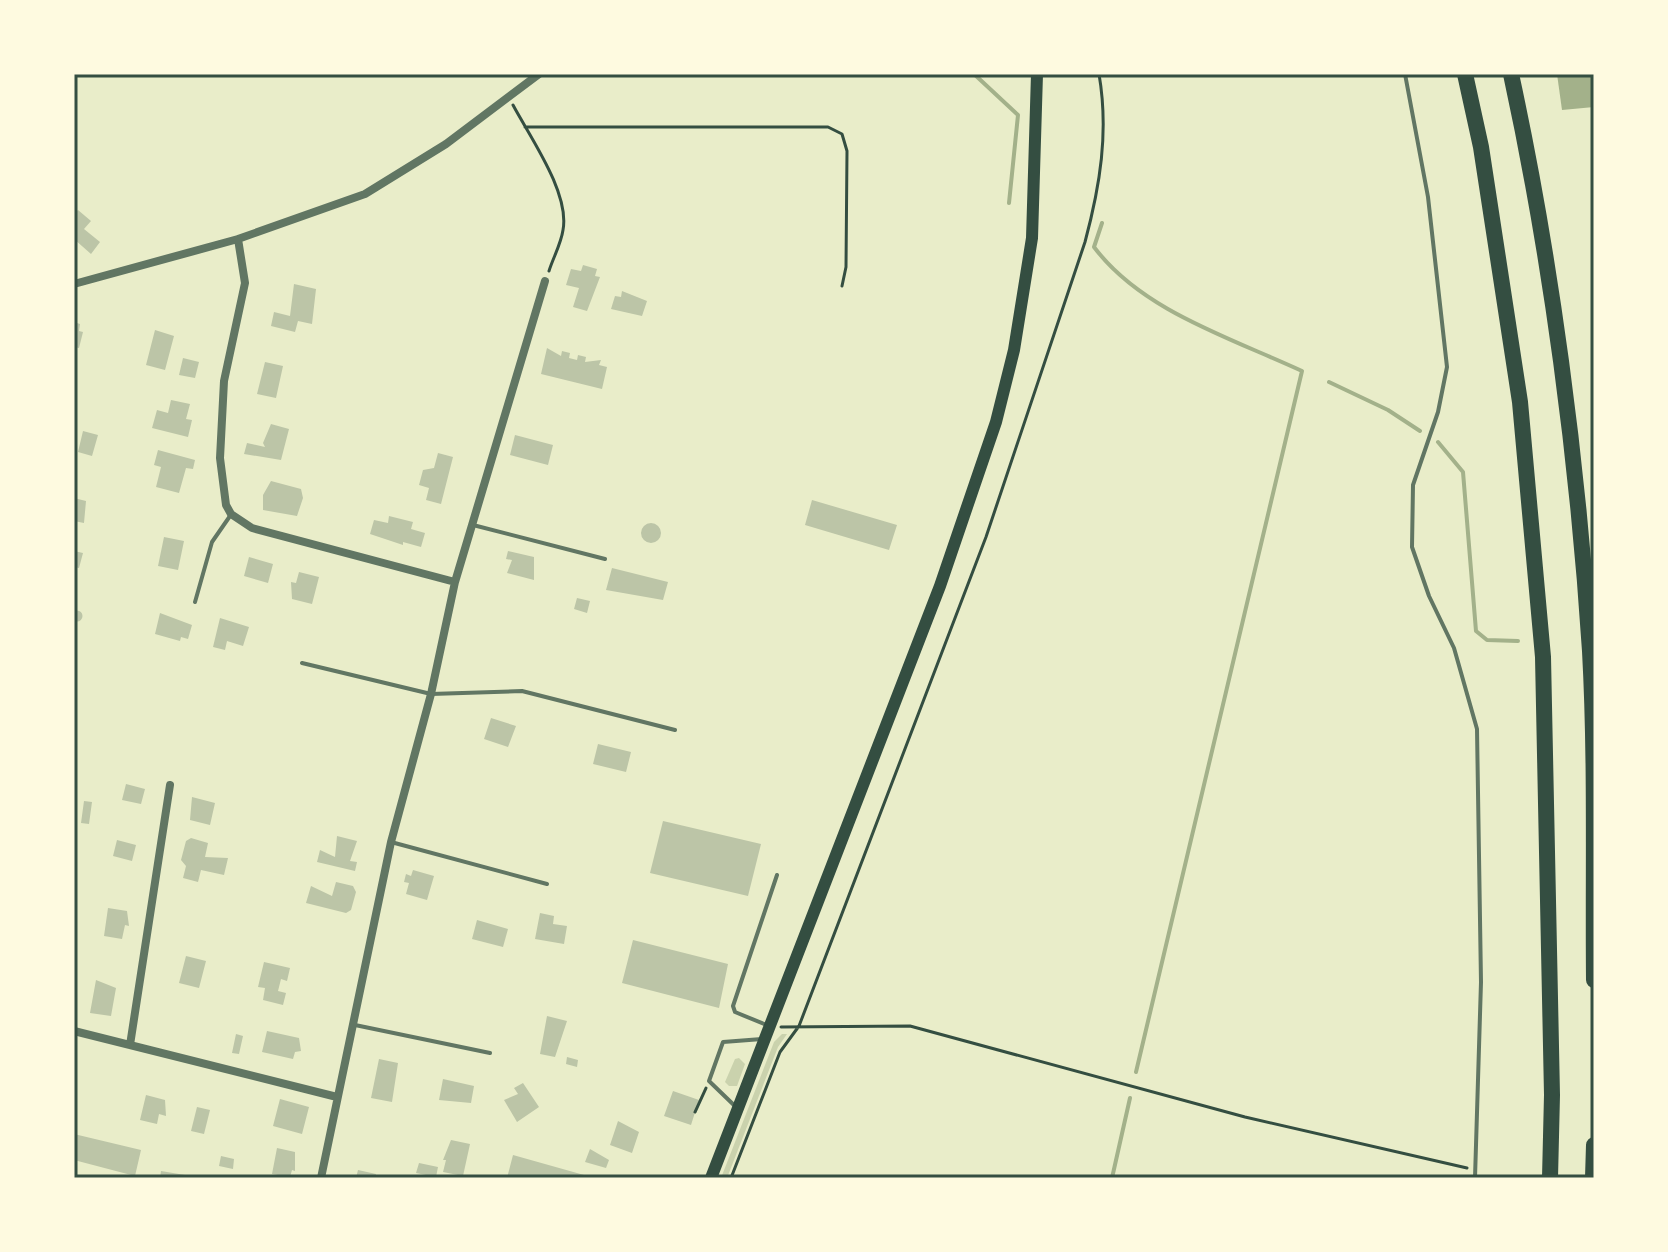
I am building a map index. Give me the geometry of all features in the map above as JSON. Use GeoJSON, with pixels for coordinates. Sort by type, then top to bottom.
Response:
{"type":"FeatureCollection","features":[{"type":"Feature","properties":{"kind":"highway"},"geometry":{"type":"LineString","coordinates":[[1465,74],[1481,147],[1520,402],[1543,657],[1552,1095],[1550,1178]]}},
{"type":"Feature","properties":{"kind":"highway"},"geometry":{"type":"LineString","coordinates":[[1511,74],[1526,142],[1565,397],[1590,652],[1594,980]]}},
{"type":"Feature","properties":{"kind":"highway"},"geometry":{"type":"LineString","coordinates":[[1593,1178],[1594,1145]]}},
{"type":"Feature","properties":{"kind":"main road"},"geometry":{"type":"LineString","coordinates":[[711,1178],[940,586],[996,422],[1014,350],[1032,238],[1037,74]]}},
{"type":"Feature","properties":{"kind":"street"},"geometry":{"type":"LineString","coordinates":[[74,284],[238,239],[365,194],[446,144],[539,74]]}},
{"type":"Feature","properties":{"kind":"street"},"geometry":{"type":"LineString","coordinates":[[238,239],[245,283],[224,381],[221,433],[222,494],[231,514],[252,528],[455,582]]}},
{"type":"Feature","properties":{"kind":"street"},"geometry":{"type":"LineString","coordinates":[[321,1178],[391,842],[431,694],[455,582],[545,281]]}},
{"type":"Feature","properties":{"kind":"street"},"geometry":{"type":"LineString","coordinates":[[130,1045],[170,785]]}},
{"type":"Feature","properties":{"kind":"street"},"geometry":{"type":"LineString","coordinates":[[74,1031],[337,1097]]}},
{"type":"Feature","properties":{"kind":"lane"},"geometry":{"type":"LineString","coordinates":[[1405,74],[1428,197],[1447,367],[1438,412],[1413,485],[1412,547],[1429,596],[1454,648],[1477,729],[1481,982],[1475,1178]]}},
{"type":"Feature","properties":{"kind":"lane"},"geometry":{"type":"LineString","coordinates":[[195,602],[212,542],[231,514]]}},
{"type":"Feature","properties":{"kind":"lane"},"geometry":{"type":"LineString","coordinates":[[471,524],[605,559]]}},
{"type":"Feature","properties":{"kind":"lane"},"geometry":{"type":"LineString","coordinates":[[302,663],[431,694],[522,691],[675,730]]}},
{"type":"Feature","properties":{"kind":"lane"},"geometry":{"type":"LineString","coordinates":[[391,842],[547,884]]}},
{"type":"Feature","properties":{"kind":"lane"},"geometry":{"type":"LineString","coordinates":[[770,1026],[735,1012],[733,1006],[777,875]]}},
{"type":"Feature","properties":{"kind":"lane"},"geometry":{"type":"LineString","coordinates":[[353,1025],[490,1053]]}},
{"type":"Feature","properties":{"kind":"lane"},"geometry":{"type":"LineString","coordinates":[[738,1109],[709,1081],[723,1042],[764,1039]]}},
{"type":"Feature","properties":{"kind":"path"},"geometry":{"type":"LineString","coordinates":[[731,1178],[780,1052],[799,1026],[986,537],[1085,242],[1100,176],[1104,135],[1099,74]]}},
{"type":"Feature","properties":{"kind":"path"},"geometry":{"type":"LineString","coordinates":[[510,98],[556,186],[564,211],[563,231],[545,281]]}},
{"type":"Feature","properties":{"kind":"path"},"geometry":{"type":"LineString","coordinates":[[525,127],[828,127],[842,134],[847,151],[846,267],[842,286]]}},
{"type":"Feature","properties":{"kind":"path"},"geometry":{"type":"LineString","coordinates":[[770,1026],[910,1026],[1245,1117],[1452,1166],[1475,1168]]}},
{"type":"Feature","properties":{"kind":"path"},"geometry":{"type":"LineString","coordinates":[[695,1112],[701,1099]]}},
{"type":"Feature","properties":{"kind":"shaded area"},"geometry":{"type":"Polygon","coordinates":[[[1557,74],[1591,74],[1594,107],[1562,110],[1557,74]]]}},
{"type":"Feature","properties":{"kind":"shaded area"},"geometry":{"type":"Polygon","coordinates":[[[782,1034],[787,1034],[778,1047],[727,1178],[721,1178],[774,1042],[782,1034]]]}},
{"type":"Feature","properties":{"kind":"shaded area"},"geometry":{"type":"Polygon","coordinates":[[[739,1058],[745,1064],[737,1086],[729,1086],[725,1082],[735,1059],[739,1058]]]}},
{"type":"Feature","properties":{"kind":"building"},"geometry":{"type":"Polygon","coordinates":[[[78,210],[91,221],[84,229],[100,242],[91,254],[74,239],[74,214],[78,210]]]}},
{"type":"Feature","properties":{"kind":"building"},"geometry":{"type":"Polygon","coordinates":[[[583,265],[597,269],[595,276],[600,277],[587,311],[573,307],[579,288],[566,285],[571,269],[581,271],[583,265]]]}},
{"type":"Feature","properties":{"kind":"building"},"geometry":{"type":"Polygon","coordinates":[[[294,284],[316,289],[312,324],[298,321],[295,332],[271,326],[274,312],[290,316],[294,284]]]}},
{"type":"Feature","properties":{"kind":"building"},"geometry":{"type":"Polygon","coordinates":[[[622,291],[647,301],[642,316],[611,309],[615,296],[621,297],[622,291]]]}},
{"type":"Feature","properties":{"kind":"building"},"geometry":{"type":"Polygon","coordinates":[[[74,322],[80,324],[79,331],[83,332],[79,348],[74,347],[74,322]]]}},
{"type":"Feature","properties":{"kind":"building"},"geometry":{"type":"Polygon","coordinates":[[[155,330],[174,336],[165,370],[146,365],[155,330]]]}},
{"type":"Feature","properties":{"kind":"building"},"geometry":{"type":"Polygon","coordinates":[[[547,348],[561,356],[562,351],[570,353],[569,358],[577,360],[578,355],[586,357],[585,362],[601,360],[599,365],[607,367],[602,389],[541,374],[547,348]]]}},
{"type":"Feature","properties":{"kind":"building"},"geometry":{"type":"Polygon","coordinates":[[[183,358],[199,362],[195,378],[179,375],[183,358]]]}},
{"type":"Feature","properties":{"kind":"building"},"geometry":{"type":"Polygon","coordinates":[[[265,362],[283,366],[276,398],[257,394],[265,362]]]}},
{"type":"Feature","properties":{"kind":"building"},"geometry":{"type":"Polygon","coordinates":[[[171,400],[190,404],[186,419],[192,420],[188,437],[152,428],[157,410],[168,413],[171,400]]]}},
{"type":"Feature","properties":{"kind":"building"},"geometry":{"type":"Polygon","coordinates":[[[271,424],[289,429],[281,460],[244,454],[247,443],[265,447],[263,443],[271,424]]]}},
{"type":"Feature","properties":{"kind":"building"},"geometry":{"type":"Polygon","coordinates":[[[83,431],[98,435],[92,456],[78,452],[83,431]]]}},
{"type":"Feature","properties":{"kind":"building"},"geometry":{"type":"Polygon","coordinates":[[[515,435],[553,445],[548,465],[510,455],[515,435]]]}},
{"type":"Feature","properties":{"kind":"building"},"geometry":{"type":"Polygon","coordinates":[[[158,450],[195,460],[193,469],[186,468],[179,493],[156,487],[161,467],[154,465],[158,450]]]}},
{"type":"Feature","properties":{"kind":"building"},"geometry":{"type":"Polygon","coordinates":[[[438,453],[453,457],[441,504],[426,500],[429,488],[419,485],[423,470],[434,468],[438,453]]]}},
{"type":"Feature","properties":{"kind":"building"},"geometry":{"type":"Polygon","coordinates":[[[271,481],[301,489],[303,498],[297,516],[263,510],[263,495],[271,481]]]}},
{"type":"Feature","properties":{"kind":"building"},"geometry":{"type":"Polygon","coordinates":[[[74,498],[86,501],[84,523],[74,521],[74,498]]]}},
{"type":"Feature","properties":{"kind":"building"},"geometry":{"type":"Polygon","coordinates":[[[812,500],[897,525],[889,550],[805,525],[812,500]]]}},
{"type":"Feature","properties":{"kind":"building"},"geometry":{"type":"Polygon","coordinates":[[[389,516],[413,522],[411,529],[425,533],[421,547],[403,542],[403,545],[370,534],[374,520],[388,523],[389,516]]]}},
{"type":"Feature","properties":{"kind":"building"},"geometry":{"type":"Polygon","coordinates":[[[647,523],[655,523],[661,533],[655,543],[647,543],[641,537],[641,529],[647,523]]]}},
{"type":"Feature","properties":{"kind":"building"},"geometry":{"type":"Polygon","coordinates":[[[164,537],[184,541],[178,570],[158,566],[164,537]]]}},
{"type":"Feature","properties":{"kind":"building"},"geometry":{"type":"Polygon","coordinates":[[[74,551],[83,553],[79,568],[74,567],[74,551]]]}},
{"type":"Feature","properties":{"kind":"building"},"geometry":{"type":"Polygon","coordinates":[[[508,551],[534,557],[534,580],[507,573],[512,560],[506,559],[508,551]]]}},
{"type":"Feature","properties":{"kind":"building"},"geometry":{"type":"Polygon","coordinates":[[[249,557],[273,564],[268,583],[244,576],[249,557]]]}},
{"type":"Feature","properties":{"kind":"building"},"geometry":{"type":"Polygon","coordinates":[[[612,568],[668,582],[663,600],[606,590],[612,568]]]}},
{"type":"Feature","properties":{"kind":"building"},"geometry":{"type":"Polygon","coordinates":[[[299,572],[319,577],[312,604],[292,599],[291,582],[296,583],[299,572]]]}},
{"type":"Feature","properties":{"kind":"building"},"geometry":{"type":"Polygon","coordinates":[[[577,598],[590,601],[587,613],[574,609],[577,598]]]}},
{"type":"Feature","properties":{"kind":"building"},"geometry":{"type":"Polygon","coordinates":[[[77,611],[82,616],[77,621],[72,616],[77,611]]]}},
{"type":"Feature","properties":{"kind":"building"},"geometry":{"type":"Polygon","coordinates":[[[160,613],[192,625],[188,639],[181,637],[180,641],[155,634],[160,613]]]}},
{"type":"Feature","properties":{"kind":"building"},"geometry":{"type":"Polygon","coordinates":[[[220,618],[249,627],[243,646],[227,641],[225,650],[213,647],[220,618]]]}},
{"type":"Feature","properties":{"kind":"building"},"geometry":{"type":"Polygon","coordinates":[[[491,718],[516,726],[508,747],[484,739],[491,718]]]}},
{"type":"Feature","properties":{"kind":"building"},"geometry":{"type":"Polygon","coordinates":[[[598,744],[631,752],[626,772],[593,764],[598,744]]]}},
{"type":"Feature","properties":{"kind":"building"},"geometry":{"type":"Polygon","coordinates":[[[126,784],[145,789],[141,804],[122,800],[126,784]]]}},
{"type":"Feature","properties":{"kind":"building"},"geometry":{"type":"Polygon","coordinates":[[[192,797],[215,803],[210,825],[190,820],[192,797]]]}},
{"type":"Feature","properties":{"kind":"building"},"geometry":{"type":"Polygon","coordinates":[[[84,801],[92,802],[89,824],[81,823],[84,801]]]}},
{"type":"Feature","properties":{"kind":"building"},"geometry":{"type":"Polygon","coordinates":[[[663,821],[761,844],[748,896],[650,873],[663,821]]]}},
{"type":"Feature","properties":{"kind":"building"},"geometry":{"type":"Polygon","coordinates":[[[337,836],[357,841],[350,861],[357,862],[355,871],[317,862],[320,850],[335,857],[337,836]]]}},
{"type":"Feature","properties":{"kind":"building"},"geometry":{"type":"Polygon","coordinates":[[[191,838],[208,843],[205,857],[228,858],[224,875],[201,870],[198,882],[183,878],[186,866],[181,860],[186,841],[191,838]]]}},
{"type":"Feature","properties":{"kind":"building"},"geometry":{"type":"Polygon","coordinates":[[[117,840],[136,845],[132,861],[113,856],[117,840]]]}},
{"type":"Feature","properties":{"kind":"building"},"geometry":{"type":"Polygon","coordinates":[[[413,870],[434,876],[427,900],[406,894],[409,883],[404,882],[406,874],[411,876],[413,870]]]}},
{"type":"Feature","properties":{"kind":"building"},"geometry":{"type":"Polygon","coordinates":[[[336,882],[353,886],[356,892],[351,910],[346,913],[306,903],[311,886],[332,896],[336,882]]]}},
{"type":"Feature","properties":{"kind":"building"},"geometry":{"type":"Polygon","coordinates":[[[108,908],[127,911],[129,926],[125,925],[122,939],[104,936],[108,908]]]}},
{"type":"Feature","properties":{"kind":"building"},"geometry":{"type":"Polygon","coordinates":[[[540,913],[554,916],[553,924],[567,926],[564,944],[535,939],[540,913]]]}},
{"type":"Feature","properties":{"kind":"building"},"geometry":{"type":"Polygon","coordinates":[[[477,920],[508,929],[503,947],[472,939],[477,920]]]}},
{"type":"Feature","properties":{"kind":"building"},"geometry":{"type":"Polygon","coordinates":[[[633,940],[728,964],[719,1008],[622,983],[633,940]]]}},
{"type":"Feature","properties":{"kind":"building"},"geometry":{"type":"Polygon","coordinates":[[[186,956],[206,961],[199,988],[179,983],[186,956]]]}},
{"type":"Feature","properties":{"kind":"building"},"geometry":{"type":"Polygon","coordinates":[[[264,962],[290,968],[287,981],[281,979],[278,991],[286,993],[283,1005],[263,1000],[265,988],[258,987],[264,962]]]}},
{"type":"Feature","properties":{"kind":"building"},"geometry":{"type":"Polygon","coordinates":[[[96,980],[116,988],[111,1016],[90,1013],[96,980]]]}},
{"type":"Feature","properties":{"kind":"building"},"geometry":{"type":"Polygon","coordinates":[[[547,1016],[567,1021],[555,1057],[540,1054],[547,1016]]]}},
{"type":"Feature","properties":{"kind":"building"},"geometry":{"type":"Polygon","coordinates":[[[267,1031],[299,1038],[301,1051],[295,1052],[293,1059],[262,1052],[267,1031]]]}},
{"type":"Feature","properties":{"kind":"building"},"geometry":{"type":"Polygon","coordinates":[[[236,1034],[243,1036],[239,1054],[232,1053],[236,1034]]]}},
{"type":"Feature","properties":{"kind":"building"},"geometry":{"type":"Polygon","coordinates":[[[567,1057],[578,1060],[577,1067],[566,1064],[567,1057]]]}},
{"type":"Feature","properties":{"kind":"building"},"geometry":{"type":"Polygon","coordinates":[[[379,1059],[398,1063],[392,1102],[371,1098],[379,1059]]]}},
{"type":"Feature","properties":{"kind":"building"},"geometry":{"type":"Polygon","coordinates":[[[443,1079],[474,1086],[471,1103],[439,1100],[443,1079]]]}},
{"type":"Feature","properties":{"kind":"building"},"geometry":{"type":"Polygon","coordinates":[[[523,1083],[539,1107],[517,1122],[504,1100],[518,1094],[514,1088],[523,1083]]]}},
{"type":"Feature","properties":{"kind":"building"},"geometry":{"type":"Polygon","coordinates":[[[673,1091],[699,1100],[691,1125],[664,1116],[673,1091]]]}},
{"type":"Feature","properties":{"kind":"building"},"geometry":{"type":"Polygon","coordinates":[[[146,1095],[165,1100],[166,1116],[159,1114],[157,1124],[140,1120],[146,1095]]]}},
{"type":"Feature","properties":{"kind":"building"},"geometry":{"type":"Polygon","coordinates":[[[280,1099],[309,1107],[302,1134],[273,1126],[280,1099]]]}},
{"type":"Feature","properties":{"kind":"building"},"geometry":{"type":"Polygon","coordinates":[[[197,1107],[210,1110],[204,1134],[191,1131],[197,1107]]]}},
{"type":"Feature","properties":{"kind":"building"},"geometry":{"type":"Polygon","coordinates":[[[618,1121],[639,1132],[632,1153],[610,1145],[618,1121]]]}},
{"type":"Feature","properties":{"kind":"building"},"geometry":{"type":"Polygon","coordinates":[[[74,1134],[141,1150],[135,1176],[74,1160],[74,1134]]]}},
{"type":"Feature","properties":{"kind":"building"},"geometry":{"type":"Polygon","coordinates":[[[451,1140],[470,1144],[463,1176],[443,1172],[446,1160],[443,1160],[451,1140]]]}},
{"type":"Feature","properties":{"kind":"building"},"geometry":{"type":"Polygon","coordinates":[[[277,1148],[295,1152],[295,1171],[292,1170],[290,1177],[272,1174],[277,1148]]]}},
{"type":"Feature","properties":{"kind":"building"},"geometry":{"type":"Polygon","coordinates":[[[590,1149],[609,1160],[606,1168],[585,1162],[590,1149]]]}},
{"type":"Feature","properties":{"kind":"building"},"geometry":{"type":"Polygon","coordinates":[[[513,1155],[584,1175],[584,1178],[507,1178],[513,1155]]]}},
{"type":"Feature","properties":{"kind":"building"},"geometry":{"type":"Polygon","coordinates":[[[221,1156],[234,1159],[233,1169],[219,1166],[221,1156]]]}},
{"type":"Feature","properties":{"kind":"building"},"geometry":{"type":"Polygon","coordinates":[[[419,1163],[438,1167],[436,1177],[416,1173],[419,1163]]]}},
{"type":"Feature","properties":{"kind":"building"},"geometry":{"type":"Polygon","coordinates":[[[358,1170],[376,1174],[375,1178],[356,1178],[358,1170]]]}},
{"type":"Feature","properties":{"kind":"building"},"geometry":{"type":"Polygon","coordinates":[[[161,1171],[191,1176],[160,1178],[161,1171]]]}},
{"type":"Feature","properties":{"kind":"waterway"},"geometry":{"type":"LineString","coordinates":[[974,74],[1018,115],[1009,203]]}},
{"type":"Feature","properties":{"kind":"waterway"},"geometry":{"type":"LineString","coordinates":[[1102,223],[1094,247],[1137,289],[1189,321],[1302,371],[1136,1072]]}},
{"type":"Feature","properties":{"kind":"waterway"},"geometry":{"type":"LineString","coordinates":[[1329,382],[1388,410],[1420,431]]}},
{"type":"Feature","properties":{"kind":"waterway"},"geometry":{"type":"LineString","coordinates":[[1438,442],[1463,472],[1476,631],[1487,640],[1518,641]]}},
{"type":"Feature","properties":{"kind":"waterway"},"geometry":{"type":"LineString","coordinates":[[1112,1178],[1130,1098]]}}]}
